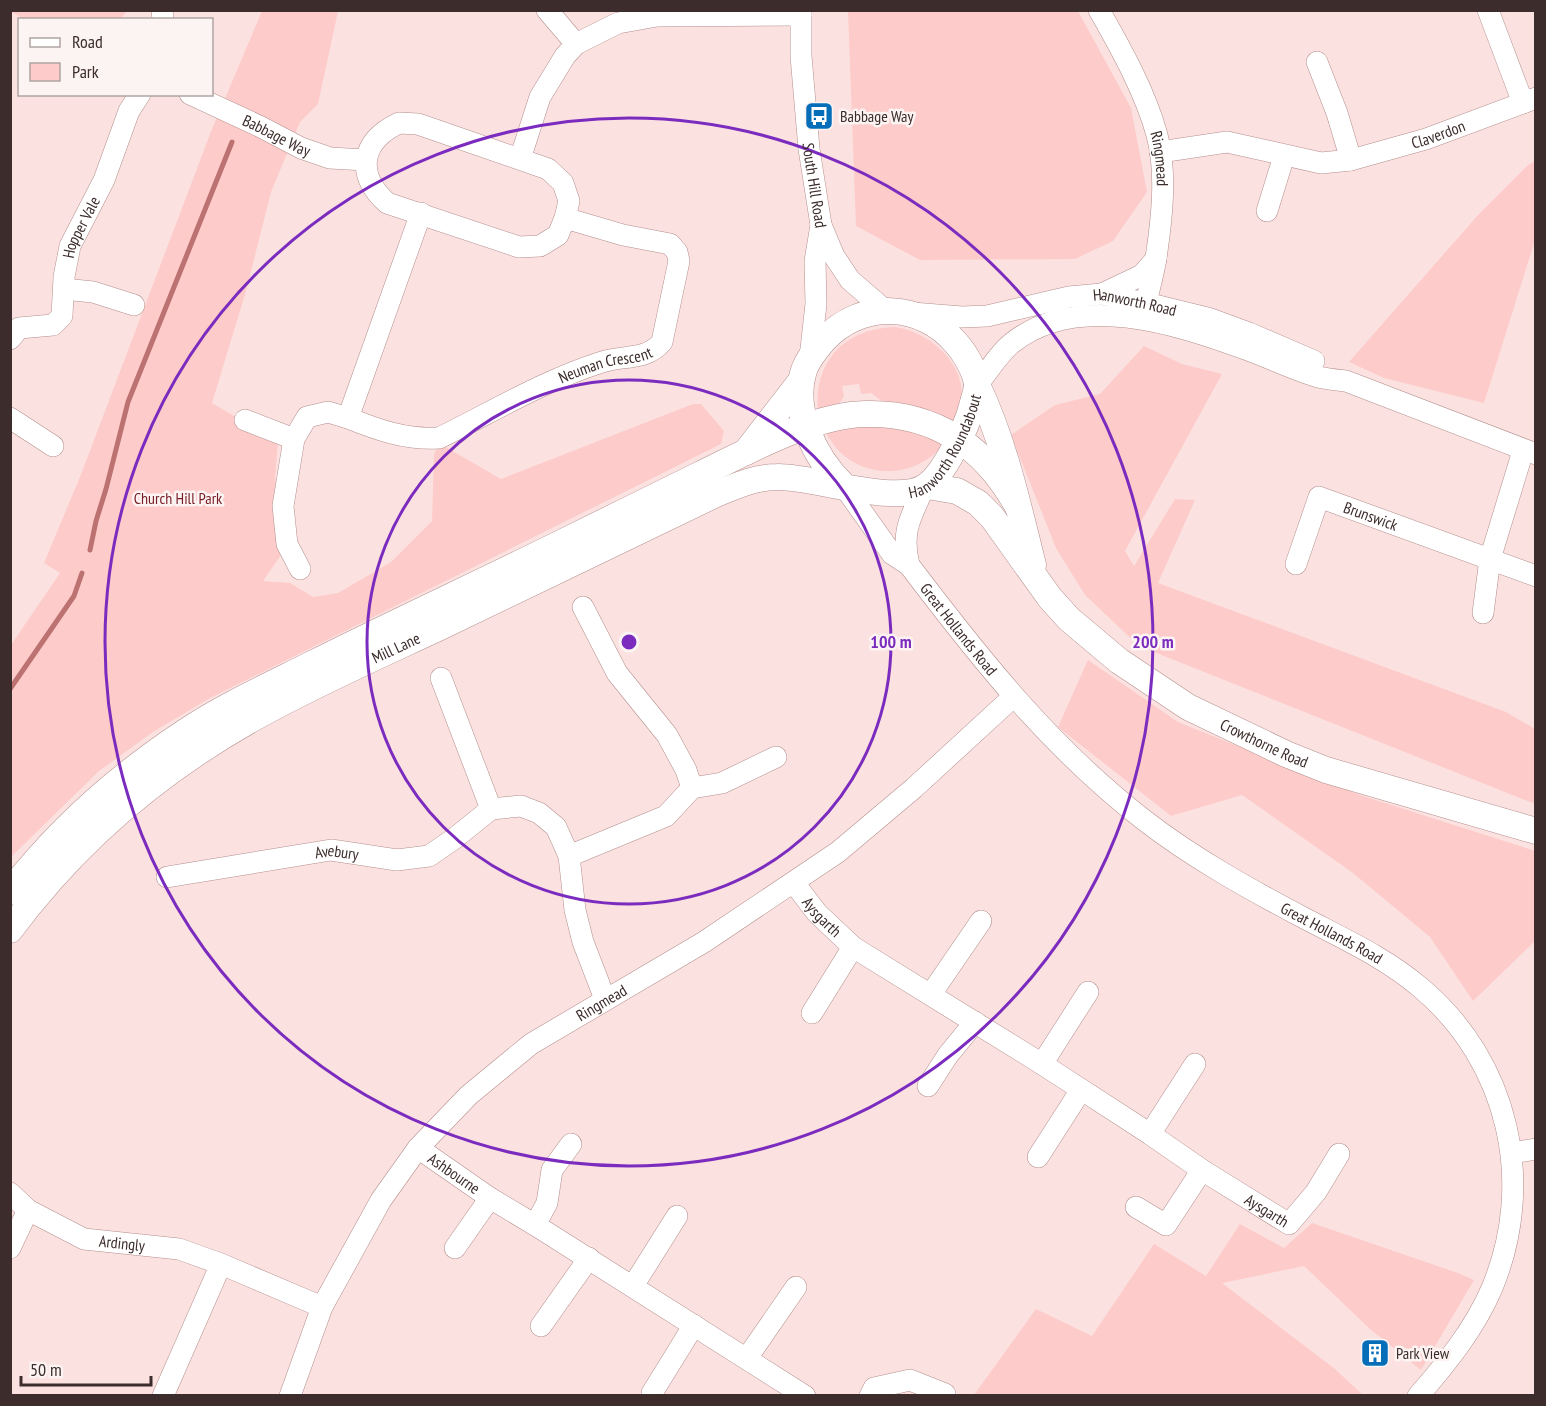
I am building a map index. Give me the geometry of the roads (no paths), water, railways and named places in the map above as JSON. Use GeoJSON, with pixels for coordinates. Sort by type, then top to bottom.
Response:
{"type":"FeatureCollection","features":[{"type":"Feature","properties":{"kind":"main road","name":"Hanworth Roundabout"},"geometry":{"type":"LineString","coordinates":[[806,370],[827,337],[842,325],[860,317],[886,311],[911,313],[934,324],[955,341],[966,357],[977,385],[971,413],[949,459],[925,487],[910,492],[892,493],[843,485]]}},
{"type":"Feature","properties":{"kind":"main road"},"geometry":{"type":"LineString","coordinates":[[806,370],[800,401],[807,427],[825,463],[843,485]]}},
{"type":"Feature","properties":{"kind":"main road","name":"Mill Lane"},"geometry":{"type":"LineString","coordinates":[[746,452],[806,370]]}},
{"type":"Feature","properties":{"kind":"main road","name":"Crowthorne Road"},"geometry":{"type":"LineString","coordinates":[[977,385],[988,410],[1037,578]]}},
{"type":"Feature","properties":{"kind":"main road","name":"Mill Lane"},"geometry":{"type":"LineString","coordinates":[[10,892],[40,856],[96,801],[176,739],[218,712],[345,647],[746,452],[807,427],[843,416],[884,415],[926,423],[959,439]]}},
{"type":"Feature","properties":{"kind":"main road","name":"Crowthorne Road"},"geometry":{"type":"LineString","coordinates":[[959,439],[995,470],[1018,507]]}},
{"type":"Feature","properties":{"kind":"main road","name":"Mill Lane"},"geometry":{"type":"LineString","coordinates":[[10,930],[69,859],[121,810],[194,755],[260,715],[735,486],[759,478],[777,477],[843,485]]}},
{"type":"Feature","properties":{"kind":"main road","name":"Crowthorne Road"},"geometry":{"type":"LineString","coordinates":[[925,487],[957,491],[978,503],[992,517],[1050,598],[1082,632],[1119,661],[1188,707],[1286,754],[1326,770],[1536,831]]}},
{"type":"Feature","properties":{"kind":"street"},"geometry":{"type":"LineString","coordinates":[[547,10],[576,44]]}},
{"type":"Feature","properties":{"kind":"street","name":"Ringmead"},"geometry":{"type":"LineString","coordinates":[[1099,10],[1140,91],[1160,152],[1161,211],[1156,259],[1144,311]]}},
{"type":"Feature","properties":{"kind":"street","name":"Claverdon"},"geometry":{"type":"LineString","coordinates":[[1160,152],[1227,142],[1320,163],[1351,160],[1426,139],[1529,100],[1488,10]]}},
{"type":"Feature","properties":{"kind":"street"},"geometry":{"type":"LineString","coordinates":[[520,159],[540,97],[565,56],[576,44],[618,23],[657,16],[801,13]]}},
{"type":"Feature","properties":{"kind":"street","name":"South Hill Road"},"geometry":{"type":"LineString","coordinates":[[801,13],[801,56],[809,149],[821,225],[815,261],[816,304],[806,370]]}},
{"type":"Feature","properties":{"kind":"street"},"geometry":{"type":"LineString","coordinates":[[1317,62],[1337,113],[1351,160]]}},
{"type":"Feature","properties":{"kind":"street","name":"Hopper Vale"},"geometry":{"type":"LineString","coordinates":[[12,334],[24,326],[44,326],[57,323],[64,311],[66,256],[104,180],[129,111],[139,96]]}},
{"type":"Feature","properties":{"kind":"street","name":"Babbage Way"},"geometry":{"type":"LineString","coordinates":[[194,96],[301,148],[330,158],[366,160]]}},
{"type":"Feature","properties":{"kind":"street"},"geometry":{"type":"LineString","coordinates":[[399,123],[418,124],[548,169],[563,183],[569,201],[565,218],[558,235],[540,246],[519,247],[387,203],[375,192],[366,160],[370,144],[383,131],[399,123]]}},
{"type":"Feature","properties":{"kind":"street"},"geometry":{"type":"LineString","coordinates":[[1267,210],[1284,156]]}},
{"type":"Feature","properties":{"kind":"street"},"geometry":{"type":"LineString","coordinates":[[348,418],[421,213]]}},
{"type":"Feature","properties":{"kind":"street","name":"Neuman Crescent"},"geometry":{"type":"LineString","coordinates":[[300,569],[287,544],[283,506],[294,440],[307,417],[328,412],[383,432],[424,439],[439,438],[565,376],[604,361],[647,354],[662,342],[679,261],[677,252],[670,244],[623,235],[565,218]]}},
{"type":"Feature","properties":{"kind":"street"},"geometry":{"type":"LineString","coordinates":[[821,225],[834,256],[850,280],[886,311]]}},
{"type":"Feature","properties":{"kind":"street"},"geometry":{"type":"LineString","coordinates":[[1102,294],[1142,275],[1156,259]]}},
{"type":"Feature","properties":{"kind":"street"},"geometry":{"type":"LineString","coordinates":[[64,289],[93,292],[134,305]]}},
{"type":"Feature","properties":{"kind":"street","name":"Hanworth Road"},"geometry":{"type":"LineString","coordinates":[[911,313],[962,317],[987,316],[1069,297],[1102,294],[1144,311],[1165,324],[1242,348],[1319,377],[1346,381],[1529,452]]}},
{"type":"Feature","properties":{"kind":"street","name":"Hanworth Road"},"geometry":{"type":"LineString","coordinates":[[977,385],[1011,344],[1030,331],[1066,318],[1092,315],[1126,316],[1144,311]]}},
{"type":"Feature","properties":{"kind":"street"},"geometry":{"type":"LineString","coordinates":[[10,418],[53,446]]}},
{"type":"Feature","properties":{"kind":"street"},"geometry":{"type":"LineString","coordinates":[[245,420],[294,440]]}},
{"type":"Feature","properties":{"kind":"street"},"geometry":{"type":"LineString","coordinates":[[1483,613],[1490,559],[1529,452]]}},
{"type":"Feature","properties":{"kind":"street","name":"Great Hollands Road"},"geometry":{"type":"LineString","coordinates":[[843,485],[892,554],[909,565],[1013,697],[1092,778],[1146,822],[1217,870],[1381,958],[1421,988],[1452,1017],[1473,1047],[1500,1100],[1512,1153],[1513,1205],[1504,1255],[1483,1306],[1457,1349],[1418,1395]]}},
{"type":"Feature","properties":{"kind":"street","name":"Great Hollands Road"},"geometry":{"type":"LineString","coordinates":[[909,565],[906,552],[906,532],[925,487]]}},
{"type":"Feature","properties":{"kind":"street","name":"Brunswick"},"geometry":{"type":"LineString","coordinates":[[1296,564],[1319,497],[1536,576]]}},
{"type":"Feature","properties":{"kind":"street"},"geometry":{"type":"LineString","coordinates":[[583,607],[617,673],[667,735],[686,770],[692,788]]}},
{"type":"Feature","properties":{"kind":"street"},"geometry":{"type":"LineString","coordinates":[[441,678],[491,809],[521,806],[539,813],[556,827],[569,856],[575,910],[583,942],[605,999]]}},
{"type":"Feature","properties":{"kind":"street","name":"Ringmead"},"geometry":{"type":"LineString","coordinates":[[290,1395],[322,1307],[381,1200],[418,1148],[468,1095],[531,1044],[704,942],[794,883],[873,824],[1013,697]]}},
{"type":"Feature","properties":{"kind":"street"},"geometry":{"type":"LineString","coordinates":[[569,856],[666,816],[692,788],[722,783],[776,757]]}},
{"type":"Feature","properties":{"kind":"street","name":"Avebury"},"geometry":{"type":"LineString","coordinates":[[167,877],[331,850],[397,860],[429,856],[491,809]]}},
{"type":"Feature","properties":{"kind":"street","name":"Aysgarth"},"geometry":{"type":"LineString","coordinates":[[794,883],[817,913],[853,947],[1042,1064],[1202,1170],[1289,1224],[1316,1192],[1339,1154]]}},
{"type":"Feature","properties":{"kind":"street"},"geometry":{"type":"LineString","coordinates":[[931,994],[981,921]]}},
{"type":"Feature","properties":{"kind":"street","name":"Aysgarth"},"geometry":{"type":"LineString","coordinates":[[812,1013],[853,947]]}},
{"type":"Feature","properties":{"kind":"street"},"geometry":{"type":"LineString","coordinates":[[1042,1064],[1088,992]]}},
{"type":"Feature","properties":{"kind":"street"},"geometry":{"type":"LineString","coordinates":[[928,1086],[948,1055],[975,1022]]}},
{"type":"Feature","properties":{"kind":"street"},"geometry":{"type":"LineString","coordinates":[[1150,1134],[1195,1064]]}},
{"type":"Feature","properties":{"kind":"street"},"geometry":{"type":"LineString","coordinates":[[1038,1157],[1082,1090]]}},
{"type":"Feature","properties":{"kind":"street"},"geometry":{"type":"LineString","coordinates":[[535,1225],[547,1203],[552,1170],[571,1144]]}},
{"type":"Feature","properties":{"kind":"street","name":"Ashbourne"},"geometry":{"type":"LineString","coordinates":[[418,1148],[489,1198],[589,1258],[805,1395]]}},
{"type":"Feature","properties":{"kind":"street"},"geometry":{"type":"LineString","coordinates":[[1512,1153],[1536,1149]]}},
{"type":"Feature","properties":{"kind":"street"},"geometry":{"type":"LineString","coordinates":[[1136,1207],[1166,1225],[1202,1170]]}},
{"type":"Feature","properties":{"kind":"street","name":"Ardingly"},"geometry":{"type":"LineString","coordinates":[[10,1193],[28,1210],[84,1239],[179,1249],[221,1264],[322,1307]]}},
{"type":"Feature","properties":{"kind":"street","name":"Ashbourne"},"geometry":{"type":"LineString","coordinates":[[455,1248],[489,1198]]}},
{"type":"Feature","properties":{"kind":"street"},"geometry":{"type":"LineString","coordinates":[[10,1248],[28,1210]]}},
{"type":"Feature","properties":{"kind":"street"},"geometry":{"type":"LineString","coordinates":[[633,1286],[677,1216]]}},
{"type":"Feature","properties":{"kind":"street"},"geometry":{"type":"LineString","coordinates":[[541,1326],[589,1258]]}},
{"type":"Feature","properties":{"kind":"street"},"geometry":{"type":"LineString","coordinates":[[163,1395],[221,1264]]}},
{"type":"Feature","properties":{"kind":"street"},"geometry":{"type":"LineString","coordinates":[[747,1358],[795,1287]]}},
{"type":"Feature","properties":{"kind":"street"},"geometry":{"type":"LineString","coordinates":[[652,1393],[694,1325]]}},
{"type":"Feature","properties":{"kind":"street"},"geometry":{"type":"LineString","coordinates":[[870,1395],[874,1388],[910,1380],[945,1394]]}},
{"type":"Feature","properties":{"kind":"waterway"},"geometry":{"type":"LineString","coordinates":[[90,550],[128,402],[232,142]]}},
{"type":"Feature","properties":{"kind":"waterway"},"geometry":{"type":"LineString","coordinates":[[10,689],[74,596],[82,573]]}},
{"type":"Feature","properties":{"kind":"place","name":"Babbage Way"},"geometry":{"type":"Point","coordinates":[819,116]}},
{"type":"Feature","properties":{"kind":"place","name":"Park View"},"geometry":{"type":"Point","coordinates":[1375,1353]}},
{"type":"Feature","properties":{"kind":"park label","name":"Church Hill Park"},"geometry":{"type":"Point","coordinates":[178,498]}}]}
